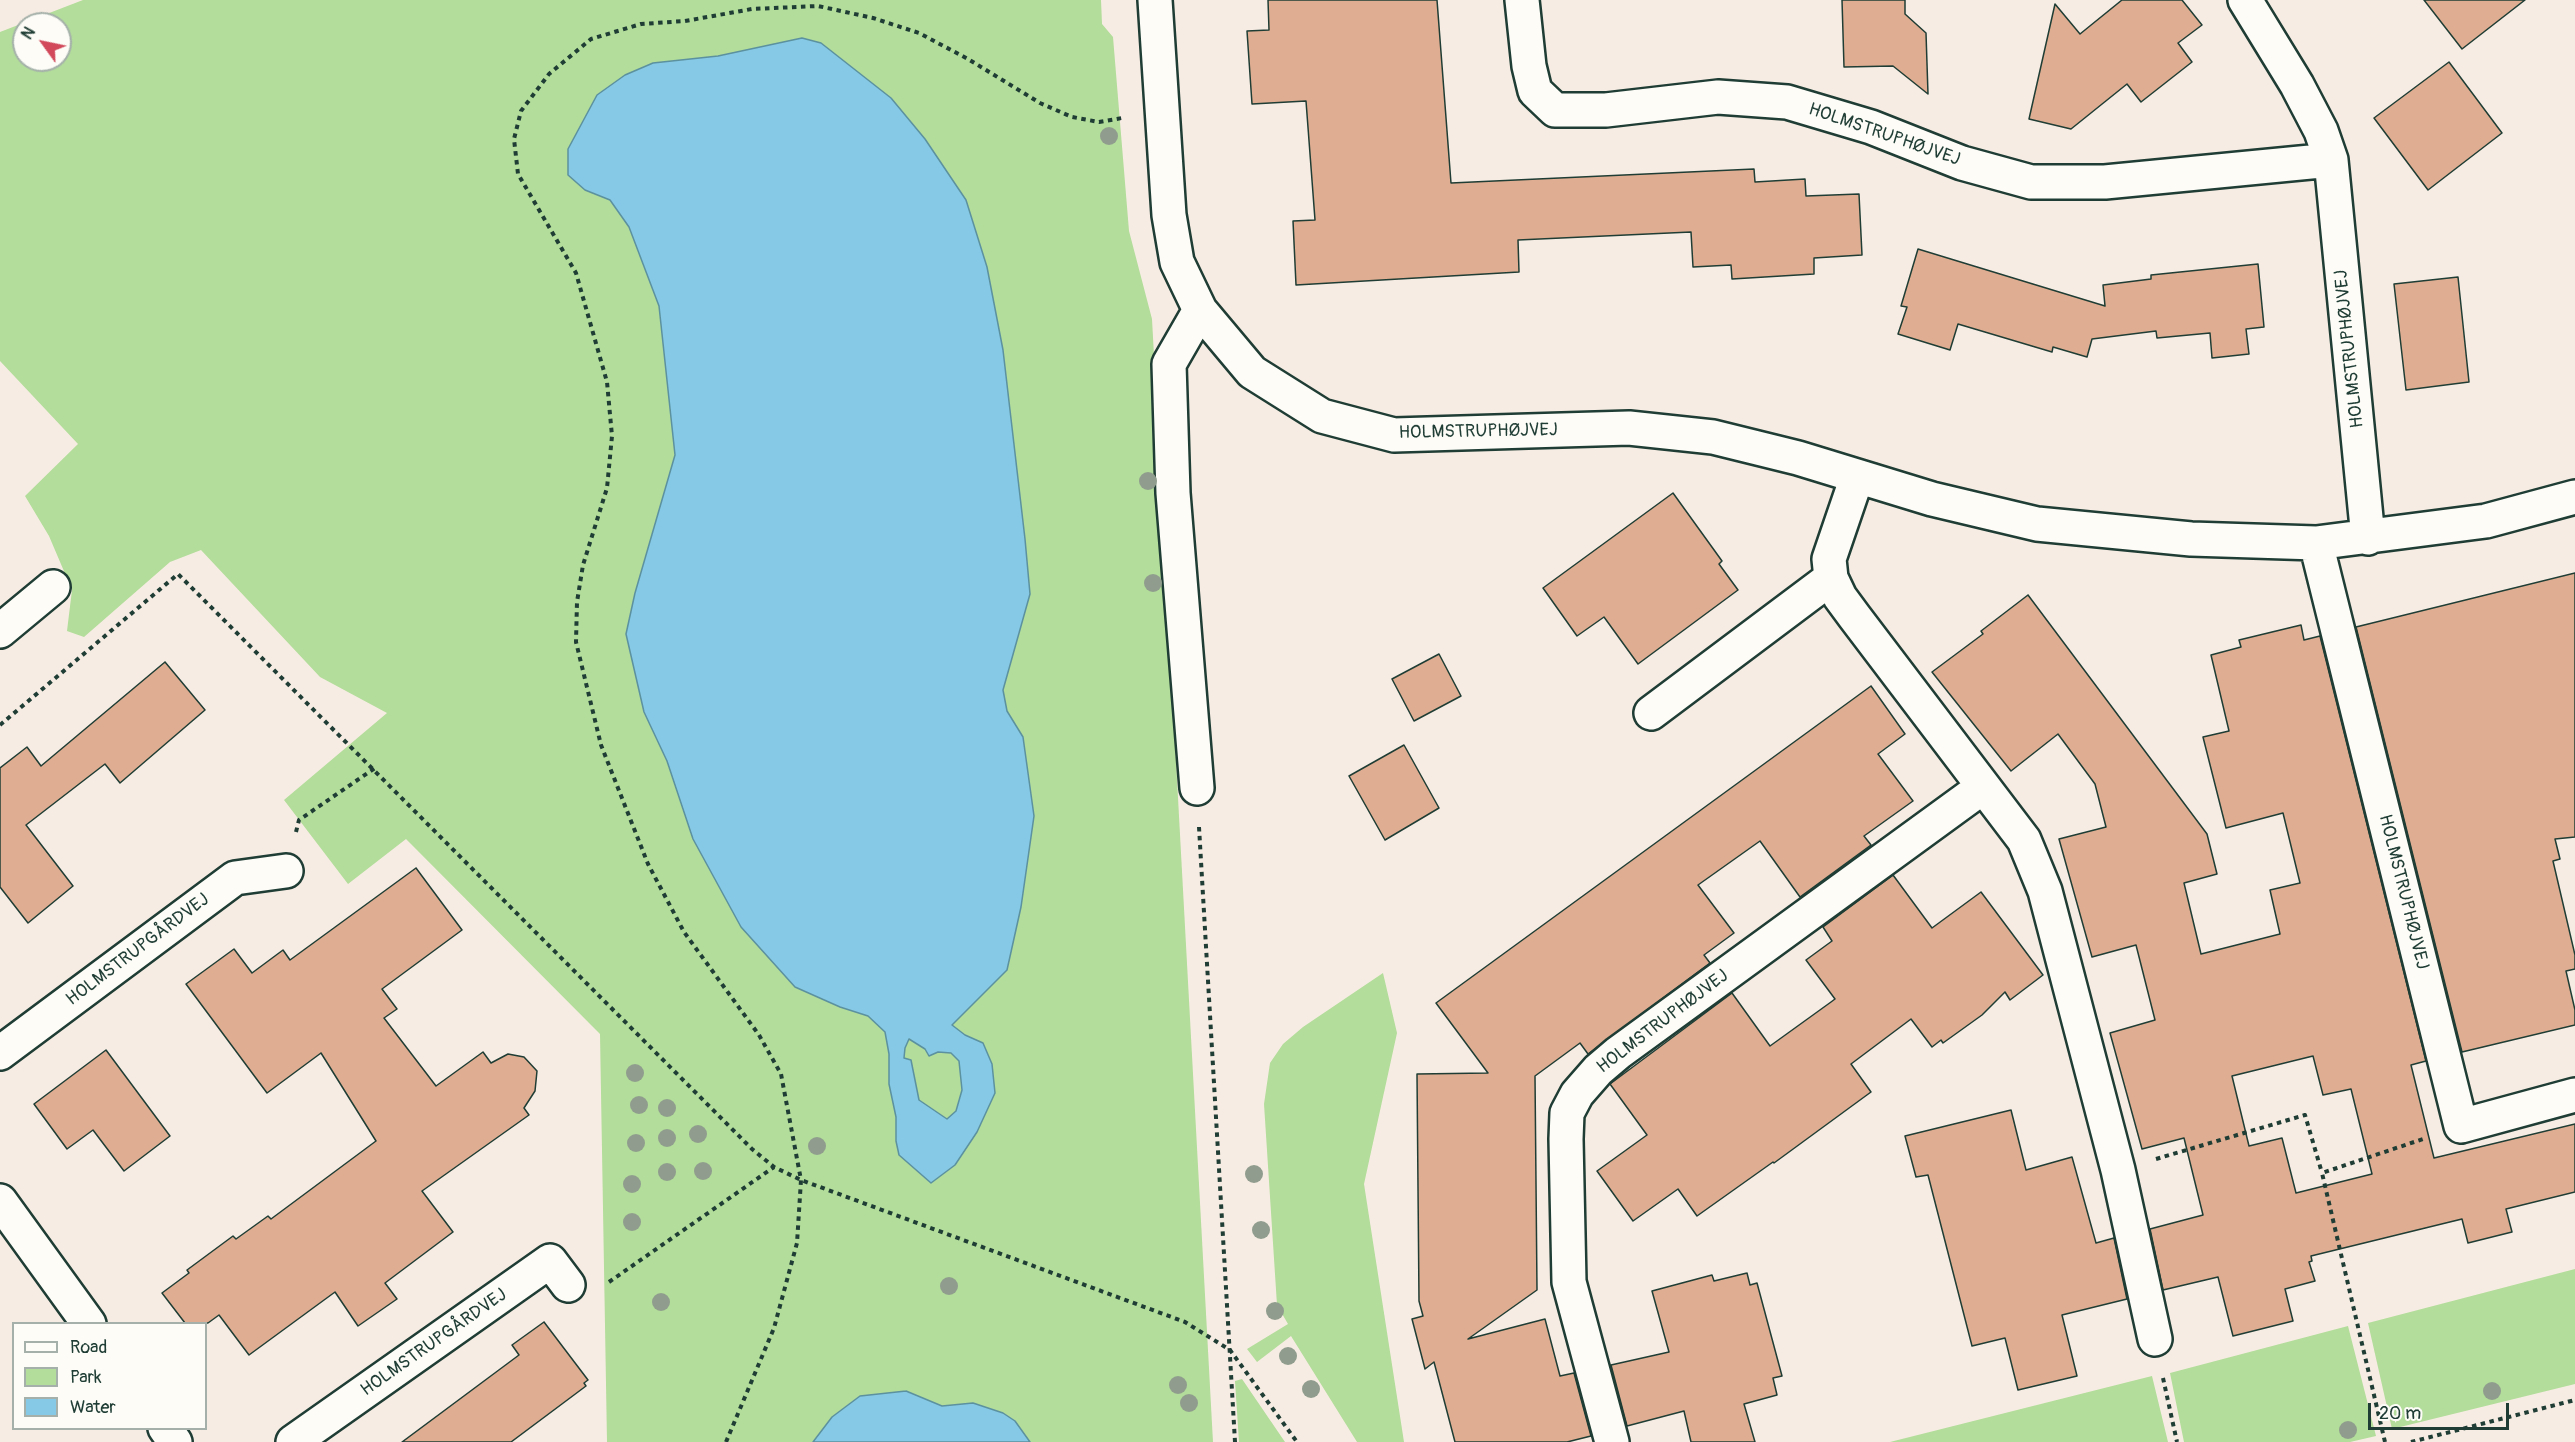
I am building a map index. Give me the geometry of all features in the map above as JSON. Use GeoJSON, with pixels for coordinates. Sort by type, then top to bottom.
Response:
{"type":"FeatureCollection","features":[{"type":"Feature","properties":{"kind":"street","name":"HOLMSTRUPHØJVEJ"},"geometry":{"type":"LineString","coordinates":[[1155,0],[1169,215],[1177,262],[1200,310],[1252,372],[1322,416],[1394,435],[1629,428],[1713,436],[1798,458],[1932,499],[2037,524],[2191,538],[2316,543],[2368,538],[2486,521],[2575,497]]}},
{"type":"Feature","properties":{"kind":"street","name":"HOLMSTRUPHØJVEJ"},"geometry":{"type":"LineString","coordinates":[[1522,0],[1535,91],[1555,110],[1606,110],[1718,97],[1787,102],[1871,127],[1962,163],[2031,182],[2105,182],[2331,159]]}},
{"type":"Feature","properties":{"kind":"street","name":"HOLMSTRUPHØJVEJ"},"geometry":{"type":"LineString","coordinates":[[2245,0],[2312,112],[2331,159],[2368,538]]}},
{"type":"Feature","properties":{"kind":"street"},"geometry":{"type":"LineString","coordinates":[[1197,788],[1173,494],[1169,364],[1200,310]]}},
{"type":"Feature","properties":{"kind":"street"},"geometry":{"type":"LineString","coordinates":[[1857,477],[1829,560],[1831,578],[1840,597],[2024,840],[2045,891],[2118,1170],[2155,1339]]}},
{"type":"Feature","properties":{"kind":"street","name":"HOLMSTRUPHØJVEJ"},"geometry":{"type":"LineString","coordinates":[[2316,543],[2461,1126]]}},
{"type":"Feature","properties":{"kind":"street"},"geometry":{"type":"LineString","coordinates":[[1651,713],[1831,578]]}},
{"type":"Feature","properties":{"kind":"street"},"geometry":{"type":"LineString","coordinates":[[0,631],[53,587]]}},
{"type":"Feature","properties":{"kind":"street","name":"HOLMSTRUPHØJVEJ"},"geometry":{"type":"LineString","coordinates":[[1612,1442],[1569,1282],[1567,1113],[1577,1094],[1598,1070],[1618,1053],[1983,787]]}},
{"type":"Feature","properties":{"kind":"street","name":"HOLMSTRUPGÅRDVEJ"},"geometry":{"type":"LineString","coordinates":[[0,1053],[235,878],[286,871]]}},
{"type":"Feature","properties":{"kind":"street"},"geometry":{"type":"LineString","coordinates":[[2461,1126],[2575,1095]]}},
{"type":"Feature","properties":{"kind":"street"},"geometry":{"type":"LineString","coordinates":[[0,1201],[88,1322]]}},
{"type":"Feature","properties":{"kind":"street","name":"HOLMSTRUPGÅRDVEJ"},"geometry":{"type":"LineString","coordinates":[[293,1442],[550,1261],[568,1285]]}},
{"type":"Feature","properties":{"kind":"path"},"geometry":{"type":"LineString","coordinates":[[726,1442],[774,1328],[797,1243],[801,1180],[781,1074],[759,1035],[684,932],[648,864],[601,745],[576,642],[576,622],[583,565],[607,488],[612,436],[607,382],[576,273],[518,174],[514,139],[521,111],[549,74],[591,39],[641,24],[685,21],[752,9],[818,6],[873,18],[918,33],[968,59],[1040,103],[1072,117],[1099,122],[1161,111]]}},
{"type":"Feature","properties":{"kind":"path"},"geometry":{"type":"LineString","coordinates":[[0,725],[178,574],[375,768],[752,1149],[774,1167],[801,1180],[1185,1322],[1230,1350],[1297,1442]]}},
{"type":"Feature","properties":{"kind":"path"},"geometry":{"type":"LineString","coordinates":[[286,871],[299,820],[375,768]]}},
{"type":"Feature","properties":{"kind":"path"},"geometry":{"type":"LineString","coordinates":[[1197,788],[1200,886],[1235,1442]]}},
{"type":"Feature","properties":{"kind":"path"},"geometry":{"type":"LineString","coordinates":[[2118,1170],[2306,1115],[2322,1173],[2385,1442]]}},
{"type":"Feature","properties":{"kind":"path"},"geometry":{"type":"LineString","coordinates":[[2322,1173],[2461,1126]]}},
{"type":"Feature","properties":{"kind":"path"},"geometry":{"type":"LineString","coordinates":[[568,1285],[601,1287],[774,1167]]}},
{"type":"Feature","properties":{"kind":"path"},"geometry":{"type":"LineString","coordinates":[[2155,1339],[2177,1442]]}},
{"type":"Feature","properties":{"kind":"path"},"geometry":{"type":"LineString","coordinates":[[2411,1442],[2575,1400]]}},
{"type":"Feature","properties":{"kind":"green space"},"geometry":{"type":"Polygon","coordinates":[[[83,0],[1101,0],[1102,24],[1113,37],[1129,231],[1152,319],[1213,1442],[607,1442],[600,1034],[406,839],[348,884],[284,800],[387,713],[320,677],[201,550],[170,562],[84,637],[67,631],[72,590],[49,536],[25,496],[78,444],[0,361],[0,32],[12,27],[12,72],[72,72],[72,12],[52,12],[83,0]]]}},
{"type":"Feature","properties":{"kind":"green space"},"geometry":{"type":"Polygon","coordinates":[[[1383,973],[1397,1033],[1364,1184],[1404,1442],[1357,1442],[1291,1336],[1257,1362],[1247,1349],[1288,1324],[1277,1305],[1264,1104],[1270,1063],[1283,1044],[1303,1027],[1383,973]]]}},
{"type":"Feature","properties":{"kind":"green space"},"geometry":{"type":"Polygon","coordinates":[[[2575,1269],[2575,1384],[2392,1429],[2368,1323],[2575,1269]]]}},
{"type":"Feature","properties":{"kind":"green space"},"geometry":{"type":"Polygon","coordinates":[[[2348,1326],[2376,1436],[2350,1442],[2184,1442],[2170,1373],[2348,1326]]]}},
{"type":"Feature","properties":{"kind":"green space"},"geometry":{"type":"Polygon","coordinates":[[[2152,1376],[2168,1442],[1890,1442],[2152,1376]]]}},
{"type":"Feature","properties":{"kind":"green space"},"geometry":{"type":"Polygon","coordinates":[[[1242,1379],[1285,1442],[1239,1442],[1235,1381],[1242,1379]]]}},
{"type":"Feature","properties":{"kind":"water"},"geometry":{"type":"Polygon","coordinates":[[[802,38],[821,43],[891,98],[925,139],[966,200],[987,267],[1003,350],[1030,594],[1003,690],[1007,711],[1023,737],[1034,816],[1021,907],[1007,970],[952,1025],[965,1035],[983,1043],[992,1064],[995,1093],[977,1132],[955,1165],[931,1183],[899,1155],[896,1141],[896,1117],[889,1084],[889,1054],[885,1032],[868,1016],[840,1007],[795,987],[741,927],[693,839],[667,761],[644,712],[626,634],[635,593],[675,455],[659,306],[629,227],[610,200],[585,190],[568,175],[568,149],[597,95],[625,75],[653,63],[718,56],[802,38]],[[909,1039],[904,1058],[911,1060],[919,1100],[947,1119],[956,1111],[962,1090],[959,1061],[951,1053],[938,1052],[929,1056],[925,1049],[909,1039]]]}},
{"type":"Feature","properties":{"kind":"water"},"geometry":{"type":"Polygon","coordinates":[[[906,1391],[942,1406],[973,1403],[1003,1413],[1015,1421],[1030,1442],[813,1442],[832,1417],[860,1396],[906,1391]]]}},
{"type":"Feature","properties":{"kind":"building"},"geometry":{"type":"Polygon","coordinates":[[[1268,0],[1437,0],[1451,183],[1754,169],[1755,182],[1805,179],[1806,196],[1859,194],[1862,255],[1814,258],[1814,274],[1732,279],[1731,265],[1693,267],[1691,232],[1518,240],[1519,272],[1296,285],[1293,221],[1315,220],[1306,101],[1252,104],[1247,31],[1269,30],[1268,0]]]}},
{"type":"Feature","properties":{"kind":"building"},"geometry":{"type":"Polygon","coordinates":[[[1842,0],[1905,0],[1905,14],[1926,33],[1928,94],[1893,66],[1844,67],[1842,0]]]}},
{"type":"Feature","properties":{"kind":"building"},"geometry":{"type":"Polygon","coordinates":[[[2122,0],[2182,0],[2202,25],[2178,43],[2192,62],[2141,102],[2127,84],[2071,129],[2029,119],[2055,4],[2080,34],[2122,0]]]}},
{"type":"Feature","properties":{"kind":"building"},"geometry":{"type":"Polygon","coordinates":[[[2424,0],[2525,0],[2462,49],[2424,0]]]}},
{"type":"Feature","properties":{"kind":"building"},"geometry":{"type":"Polygon","coordinates":[[[2449,62],[2502,133],[2428,190],[2374,118],[2449,62]]]}},
{"type":"Feature","properties":{"kind":"building"},"geometry":{"type":"Polygon","coordinates":[[[1918,249],[2105,306],[2103,285],[2151,279],[2151,275],[2258,264],[2264,327],[2246,329],[2249,354],[2212,358],[2210,333],[2157,338],[2156,331],[2092,339],[2087,357],[2053,347],[2052,352],[1958,324],[1950,350],[1898,334],[1907,307],[1901,306],[1918,249]]]}},
{"type":"Feature","properties":{"kind":"building"},"geometry":{"type":"Polygon","coordinates":[[[2458,277],[2469,382],[2406,390],[2394,284],[2458,277]]]}},
{"type":"Feature","properties":{"kind":"building"},"geometry":{"type":"Polygon","coordinates":[[[1673,493],[1722,561],[1719,564],[1738,590],[1638,664],[1604,617],[1577,636],[1543,588],[1673,493]]]}},
{"type":"Feature","properties":{"kind":"building"},"geometry":{"type":"Polygon","coordinates":[[[2575,573],[2575,837],[2555,839],[2560,859],[2553,861],[2575,955],[2575,969],[2566,971],[2575,1010],[2575,1025],[2462,1052],[2356,627],[2575,573]]]}},
{"type":"Feature","properties":{"kind":"building"},"geometry":{"type":"Polygon","coordinates":[[[2028,595],[2207,834],[2217,874],[2184,883],[2201,954],[2280,934],[2270,890],[2300,883],[2283,813],[2226,828],[2203,737],[2229,731],[2211,655],[2241,647],[2239,640],[2301,625],[2304,640],[2320,636],[2426,1061],[2411,1065],[2434,1158],[2575,1124],[2575,1192],[2506,1209],[2512,1232],[2468,1243],[2462,1219],[2311,1256],[2312,1261],[2309,1262],[2315,1281],[2285,1289],[2293,1321],[2233,1336],[2218,1277],[2163,1290],[2150,1229],[2203,1215],[2184,1138],[2142,1149],[2110,1033],[2155,1020],[2136,945],[2092,957],[2059,839],[2106,827],[2095,784],[2058,734],[2011,771],[1932,672],[1983,634],[1981,631],[2028,595]],[[2313,1056],[2232,1076],[2249,1146],[2282,1138],[2296,1193],[2372,1174],[2351,1089],[2323,1095],[2313,1056]]]}},
{"type":"Feature","properties":{"kind":"building"},"geometry":{"type":"Polygon","coordinates":[[[1439,654],[1461,696],[1414,721],[1392,679],[1439,654]]]}},
{"type":"Feature","properties":{"kind":"building"},"geometry":{"type":"Polygon","coordinates":[[[165,662],[205,710],[120,783],[105,764],[26,825],[73,886],[28,923],[0,887],[0,768],[27,747],[41,766],[165,662]]]}},
{"type":"Feature","properties":{"kind":"building"},"geometry":{"type":"Polygon","coordinates":[[[1871,686],[1905,734],[1878,754],[1913,801],[1864,836],[1871,845],[1800,897],[1760,841],[1698,885],[1734,933],[1704,955],[1710,963],[1588,1054],[1580,1043],[1535,1076],[1537,1290],[1468,1339],[1545,1319],[1560,1376],[1574,1373],[1591,1436],[1567,1442],[1455,1442],[1434,1362],[1425,1369],[1412,1319],[1423,1316],[1419,1301],[1417,1074],[1488,1073],[1436,1003],[1871,686]]]}},
{"type":"Feature","properties":{"kind":"building"},"geometry":{"type":"Polygon","coordinates":[[[1404,745],[1439,808],[1385,840],[1349,776],[1404,745]]]}},
{"type":"Feature","properties":{"kind":"building"},"geometry":{"type":"Polygon","coordinates":[[[416,868],[462,930],[382,989],[397,1009],[384,1018],[436,1086],[483,1052],[491,1063],[508,1054],[524,1057],[537,1071],[535,1091],[524,1108],[529,1115],[422,1191],[453,1232],[385,1283],[397,1299],[358,1326],[335,1292],[249,1355],[219,1315],[208,1323],[184,1322],[162,1293],[189,1273],[187,1270],[233,1236],[236,1239],[268,1216],[271,1219],[376,1141],[321,1053],[267,1093],[186,984],[234,949],[252,973],[283,950],[290,960],[416,868]]]}},
{"type":"Feature","properties":{"kind":"building"},"geometry":{"type":"Polygon","coordinates":[[[1893,875],[1932,928],[1981,892],[2043,975],[2010,1000],[2005,992],[1982,1015],[1943,1043],[1941,1040],[1932,1047],[1911,1019],[1851,1064],[1871,1092],[1774,1163],[1697,1216],[1678,1189],[1633,1221],[1597,1171],[1647,1135],[1610,1084],[1732,993],[1770,1046],[1831,1002],[1835,999],[1806,960],[1832,941],[1823,927],[1893,875]]]}},
{"type":"Feature","properties":{"kind":"building"},"geometry":{"type":"Polygon","coordinates":[[[106,1050],[170,1136],[124,1171],[93,1130],[67,1149],[34,1104],[106,1050]]]}},
{"type":"Feature","properties":{"kind":"building"},"geometry":{"type":"Polygon","coordinates":[[[2011,1110],[2026,1170],[2072,1157],[2096,1243],[2114,1238],[2127,1299],[2062,1315],[2077,1376],[2018,1390],[2005,1338],[1972,1346],[1928,1175],[1916,1177],[1905,1136],[2011,1110]]]}},
{"type":"Feature","properties":{"kind":"building"},"geometry":{"type":"Polygon","coordinates":[[[1747,1273],[1750,1285],[1757,1283],[1782,1376],[1773,1378],[1777,1395],[1744,1404],[1755,1442],[1691,1442],[1684,1411],[1627,1426],[1611,1365],[1669,1352],[1652,1291],[1712,1275],[1714,1281],[1747,1273]]]}},
{"type":"Feature","properties":{"kind":"building"},"geometry":{"type":"Polygon","coordinates":[[[544,1322],[588,1380],[584,1383],[586,1386],[511,1442],[402,1442],[519,1355],[512,1345],[544,1322]]]}}]}
